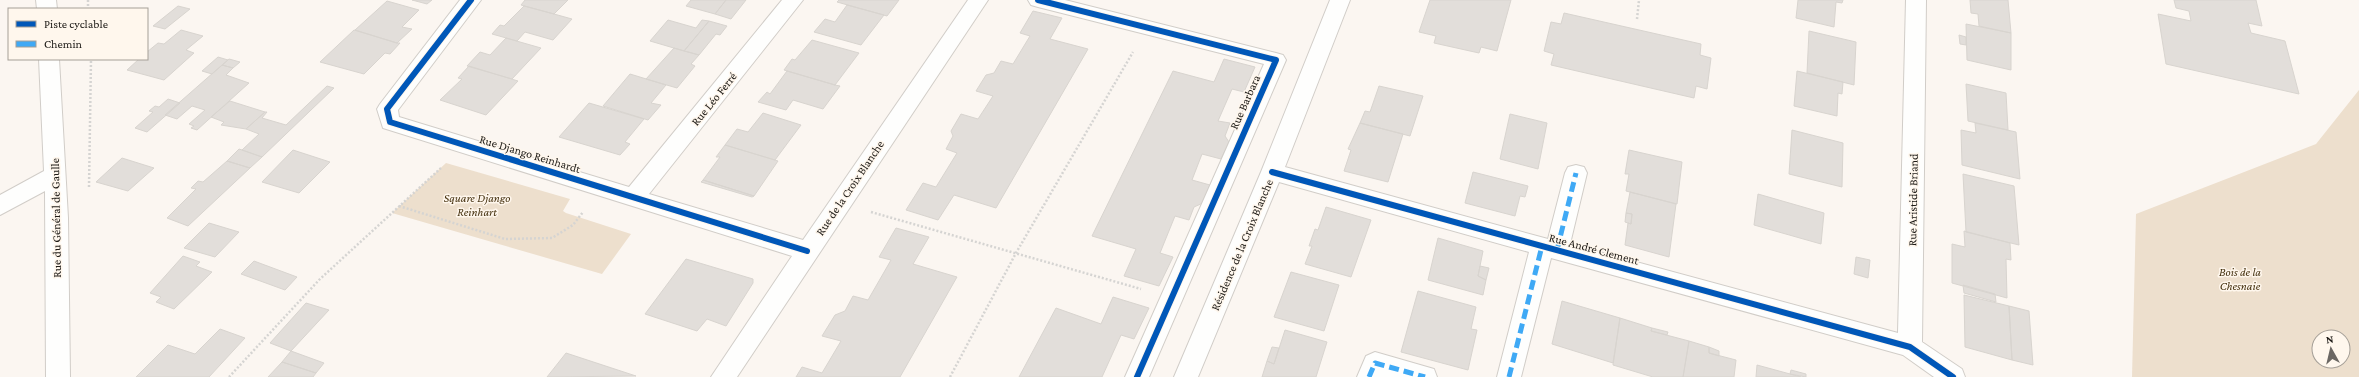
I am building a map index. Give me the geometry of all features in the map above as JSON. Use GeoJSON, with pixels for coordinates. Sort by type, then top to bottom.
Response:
{"type":"FeatureCollection","features":[{"type":"Feature","properties":{"kind":"street","name":"Rue Django Reinhardt"},"geometry":{"type":"LineString","coordinates":[[471,0],[387,110],[390,122],[807,251]]}},
{"type":"Feature","properties":{"kind":"street","name":"Rue Léo Ferré"},"geometry":{"type":"LineString","coordinates":[[634,197],[793,0]]}},
{"type":"Feature","properties":{"kind":"street","name":"Rue de la Croix Blanche"},"geometry":{"type":"LineString","coordinates":[[723,377],[978,0]]}},
{"type":"Feature","properties":{"kind":"street","name":"Rue Barbara"},"geometry":{"type":"LineString","coordinates":[[1038,0],[1276,60],[1137,377]]}},
{"type":"Feature","properties":{"kind":"street","name":"Résidence de la Croix Blanche"},"geometry":{"type":"LineString","coordinates":[[1186,377],[1272,172],[1340,0]]}},
{"type":"Feature","properties":{"kind":"street","name":"Rue Aristide Briand"},"geometry":{"type":"LineString","coordinates":[[1910,347],[1916,0]]}},
{"type":"Feature","properties":{"kind":"street","name":"Rue du Général de Gaulle"},"geometry":{"type":"LineString","coordinates":[[50,60],[55,175],[58,377]]}},
{"type":"Feature","properties":{"kind":"street","name":"Rue André Clement"},"geometry":{"type":"LineString","coordinates":[[1272,172],[1910,347]]}},
{"type":"Feature","properties":{"kind":"street"},"geometry":{"type":"LineString","coordinates":[[1509,377],[1550,248],[1576,173]]}},
{"type":"Feature","properties":{"kind":"street"},"geometry":{"type":"LineString","coordinates":[[0,206],[55,175]]}},
{"type":"Feature","properties":{"kind":"street"},"geometry":{"type":"LineString","coordinates":[[1910,347],[1953,377]]}},
{"type":"Feature","properties":{"kind":"street"},"geometry":{"type":"LineString","coordinates":[[1369,377],[1375,363],[1425,377]]}},
{"type":"Feature","properties":{"kind":"path"},"geometry":{"type":"LineString","coordinates":[[1637,19],[1639,0]]}},
{"type":"Feature","properties":{"kind":"path"},"geometry":{"type":"LineString","coordinates":[[950,377],[1016,253],[1148,28]]}},
{"type":"Feature","properties":{"kind":"path"},"geometry":{"type":"LineString","coordinates":[[228,377],[320,279],[465,146]]}},
{"type":"Feature","properties":{"kind":"path"},"geometry":{"type":"LineString","coordinates":[[399,206],[505,239],[552,238],[573,225],[605,188]]}},
{"type":"Feature","properties":{"kind":"path"},"geometry":{"type":"LineString","coordinates":[[840,203],[1171,297]]}},
{"type":"Feature","properties":{"kind":"green space","name":"Bois de la Chesnaie"},"geometry":{"type":"Polygon","coordinates":[[[2359,90],[2359,377],[2132,377],[2136,214],[2316,144],[2359,90]]]}},
{"type":"Feature","properties":{"kind":"green space","name":"Square Django Reinhart"},"geometry":{"type":"Polygon","coordinates":[[[446,163],[570,199],[563,211],[566,213],[631,234],[602,274],[392,213],[446,163]]]}},
{"type":"Feature","properties":{"kind":"building"},"geometry":{"type":"Polygon","coordinates":[[[412,0],[432,0],[427,4],[412,0]]]}},
{"type":"Feature","properties":{"kind":"building"},"geometry":{"type":"Polygon","coordinates":[[[525,0],[568,0],[554,14],[521,5],[525,0]]]}},
{"type":"Feature","properties":{"kind":"building"},"geometry":{"type":"Polygon","coordinates":[[[691,0],[726,0],[715,14],[686,6],[691,0]]]}},
{"type":"Feature","properties":{"kind":"building"},"geometry":{"type":"Polygon","coordinates":[[[726,0],[746,0],[731,19],[715,14],[726,0]]]}},
{"type":"Feature","properties":{"kind":"building"},"geometry":{"type":"Polygon","coordinates":[[[839,0],[899,0],[887,16],[837,2],[839,0]]]}},
{"type":"Feature","properties":{"kind":"building"},"geometry":{"type":"Polygon","coordinates":[[[1430,0],[1511,0],[1497,51],[1481,47],[1479,53],[1434,43],[1436,36],[1419,32],[1430,0]]]}},
{"type":"Feature","properties":{"kind":"building"},"geometry":{"type":"Polygon","coordinates":[[[1798,0],[1843,0],[1842,3],[1836,2],[1834,27],[1796,18],[1798,0]]]}},
{"type":"Feature","properties":{"kind":"building"},"geometry":{"type":"Polygon","coordinates":[[[1970,0],[2008,0],[2011,33],[1979,26],[1978,14],[1971,13],[1970,0]]]}},
{"type":"Feature","properties":{"kind":"building"},"geometry":{"type":"Polygon","coordinates":[[[2174,0],[2256,0],[2262,26],[2248,23],[2251,33],[2285,41],[2299,94],[2166,64],[2158,14],[2191,21],[2189,11],[2176,8],[2174,0]]]}},
{"type":"Feature","properties":{"kind":"building"},"geometry":{"type":"Polygon","coordinates":[[[387,1],[419,10],[402,27],[412,29],[397,43],[355,30],[387,1]]]}},
{"type":"Feature","properties":{"kind":"building"},"geometry":{"type":"Polygon","coordinates":[[[847,5],[884,15],[861,45],[814,32],[825,19],[835,22],[847,5]]]}},
{"type":"Feature","properties":{"kind":"building"},"geometry":{"type":"Polygon","coordinates":[[[178,6],[190,9],[165,29],[153,26],[178,6]]]}},
{"type":"Feature","properties":{"kind":"building"},"geometry":{"type":"Polygon","coordinates":[[[524,6],[572,19],[553,40],[525,32],[517,41],[492,34],[500,25],[504,26],[524,6]]]}},
{"type":"Feature","properties":{"kind":"building"},"geometry":{"type":"Polygon","coordinates":[[[1033,11],[1062,18],[1050,39],[1088,49],[996,208],[954,195],[938,220],[906,210],[923,183],[936,187],[957,153],[946,149],[953,136],[951,131],[961,114],[978,119],[993,96],[976,91],[986,75],[994,73],[1001,61],[1013,64],[1030,36],[1020,33],[1033,11]]]}},
{"type":"Feature","properties":{"kind":"building"},"geometry":{"type":"Polygon","coordinates":[[[1564,13],[1701,44],[1700,55],[1711,58],[1707,89],[1696,86],[1694,98],[1551,65],[1554,54],[1544,51],[1551,22],[1561,24],[1564,13]]]}},
{"type":"Feature","properties":{"kind":"building"},"geometry":{"type":"Polygon","coordinates":[[[668,20],[696,28],[702,20],[709,21],[684,51],[650,41],[668,20]]]}},
{"type":"Feature","properties":{"kind":"building"},"geometry":{"type":"Polygon","coordinates":[[[709,21],[727,26],[720,35],[716,34],[699,55],[684,51],[709,21]]]}},
{"type":"Feature","properties":{"kind":"building"},"geometry":{"type":"Polygon","coordinates":[[[1966,24],[2011,33],[2011,70],[1967,60],[1966,24]]]}},
{"type":"Feature","properties":{"kind":"building"},"geometry":{"type":"Polygon","coordinates":[[[181,30],[203,36],[186,50],[194,53],[164,80],[127,70],[138,60],[148,60],[148,51],[158,43],[164,44],[181,30]]]}},
{"type":"Feature","properties":{"kind":"building"},"geometry":{"type":"Polygon","coordinates":[[[354,30],[400,43],[390,54],[385,53],[364,74],[320,62],[354,30]]]}},
{"type":"Feature","properties":{"kind":"building"},"geometry":{"type":"Polygon","coordinates":[[[1809,31],[1856,42],[1854,85],[1807,73],[1809,31]]]}},
{"type":"Feature","properties":{"kind":"building"},"geometry":{"type":"Polygon","coordinates":[[[1959,35],[1966,37],[1966,45],[1960,44],[1959,35]]]}},
{"type":"Feature","properties":{"kind":"building"},"geometry":{"type":"Polygon","coordinates":[[[506,38],[541,48],[512,79],[467,66],[480,52],[490,55],[506,38]]]}},
{"type":"Feature","properties":{"kind":"building"},"geometry":{"type":"Polygon","coordinates":[[[812,40],[859,53],[835,85],[784,70],[792,59],[795,60],[812,40]]]}},
{"type":"Feature","properties":{"kind":"building"},"geometry":{"type":"Polygon","coordinates":[[[674,48],[699,55],[691,64],[695,66],[677,88],[646,79],[674,48]]]}},
{"type":"Feature","properties":{"kind":"building"},"geometry":{"type":"Polygon","coordinates":[[[218,57],[228,60],[212,74],[202,71],[218,57]]]}},
{"type":"Feature","properties":{"kind":"building"},"geometry":{"type":"Polygon","coordinates":[[[229,59],[240,62],[233,68],[222,65],[229,59]]]}},
{"type":"Feature","properties":{"kind":"building"},"geometry":{"type":"Polygon","coordinates":[[[1224,59],[1255,67],[1244,92],[1232,89],[1218,121],[1230,123],[1225,136],[1229,142],[1221,159],[1202,154],[1192,180],[1210,185],[1203,203],[1194,207],[1189,220],[1175,216],[1160,253],[1173,257],[1159,286],[1124,276],[1136,249],[1092,236],[1173,71],[1214,82],[1224,59]]]}},
{"type":"Feature","properties":{"kind":"building"},"geometry":{"type":"Polygon","coordinates":[[[222,65],[233,68],[226,75],[249,83],[197,130],[191,128],[194,126],[189,124],[205,110],[192,106],[177,119],[165,115],[222,65]]]}},
{"type":"Feature","properties":{"kind":"building"},"geometry":{"type":"Polygon","coordinates":[[[469,66],[518,81],[486,115],[440,100],[462,79],[458,78],[469,66]]]}},
{"type":"Feature","properties":{"kind":"building"},"geometry":{"type":"Polygon","coordinates":[[[787,71],[840,86],[823,109],[793,100],[786,110],[758,102],[767,92],[770,94],[787,71]]]}},
{"type":"Feature","properties":{"kind":"building"},"geometry":{"type":"Polygon","coordinates":[[[1797,71],[1843,82],[1842,94],[1838,93],[1837,116],[1794,106],[1797,71]]]}},
{"type":"Feature","properties":{"kind":"building"},"geometry":{"type":"Polygon","coordinates":[[[630,74],[666,85],[651,103],[661,105],[648,120],[603,106],[630,74]]]}},
{"type":"Feature","properties":{"kind":"building"},"geometry":{"type":"Polygon","coordinates":[[[1966,84],[2006,93],[2008,130],[1968,121],[1966,84]]]}},
{"type":"Feature","properties":{"kind":"building"},"geometry":{"type":"Polygon","coordinates":[[[327,86],[334,88],[262,157],[242,150],[259,134],[246,129],[265,112],[267,112],[262,118],[286,125],[327,86]]]}},
{"type":"Feature","properties":{"kind":"building"},"geometry":{"type":"Polygon","coordinates":[[[1379,86],[1423,96],[1410,136],[1360,123],[1365,111],[1370,112],[1379,86]]]}},
{"type":"Feature","properties":{"kind":"building"},"geometry":{"type":"Polygon","coordinates":[[[168,99],[180,103],[147,132],[135,128],[153,112],[149,111],[155,106],[159,107],[168,99]]]}},
{"type":"Feature","properties":{"kind":"building"},"geometry":{"type":"Polygon","coordinates":[[[230,101],[265,112],[246,129],[221,125],[224,122],[211,117],[230,101]]]}},
{"type":"Feature","properties":{"kind":"building"},"geometry":{"type":"Polygon","coordinates":[[[589,103],[644,119],[625,142],[630,144],[620,155],[559,137],[589,103]]]}},
{"type":"Feature","properties":{"kind":"building"},"geometry":{"type":"Polygon","coordinates":[[[763,113],[801,125],[775,160],[725,145],[737,129],[748,132],[763,113]]]}},
{"type":"Feature","properties":{"kind":"building"},"geometry":{"type":"Polygon","coordinates":[[[1510,114],[1547,123],[1538,169],[1500,159],[1510,114]]]}},
{"type":"Feature","properties":{"kind":"building"},"geometry":{"type":"Polygon","coordinates":[[[1360,123],[1403,134],[1388,182],[1344,171],[1351,150],[1348,149],[1360,123]]]}},
{"type":"Feature","properties":{"kind":"building"},"geometry":{"type":"Polygon","coordinates":[[[1975,123],[2016,132],[2020,179],[1962,165],[1961,130],[1976,133],[1975,123]]]}},
{"type":"Feature","properties":{"kind":"building"},"geometry":{"type":"Polygon","coordinates":[[[1792,130],[1843,143],[1842,187],[1789,174],[1792,130]]]}},
{"type":"Feature","properties":{"kind":"building"},"geometry":{"type":"Polygon","coordinates":[[[725,145],[778,161],[754,196],[703,180],[720,157],[716,157],[725,145]]]}},
{"type":"Feature","properties":{"kind":"building"},"geometry":{"type":"Polygon","coordinates":[[[239,149],[262,157],[250,168],[227,161],[239,149]]]}},
{"type":"Feature","properties":{"kind":"building"},"geometry":{"type":"Polygon","coordinates":[[[293,150],[330,162],[299,193],[262,182],[293,150]]]}},
{"type":"Feature","properties":{"kind":"building"},"geometry":{"type":"Polygon","coordinates":[[[1629,150],[1682,162],[1677,204],[1626,191],[1629,174],[1625,174],[1629,150]]]}},
{"type":"Feature","properties":{"kind":"building"},"geometry":{"type":"Polygon","coordinates":[[[122,158],[154,168],[128,191],[96,182],[122,158]]]}},
{"type":"Feature","properties":{"kind":"building"},"geometry":{"type":"Polygon","coordinates":[[[227,161],[250,168],[188,226],[167,218],[196,189],[191,188],[198,181],[203,182],[227,161]]]}},
{"type":"Feature","properties":{"kind":"building"},"geometry":{"type":"Polygon","coordinates":[[[1473,172],[1528,186],[1525,197],[1520,196],[1515,216],[1465,203],[1473,172]]]}},
{"type":"Feature","properties":{"kind":"building"},"geometry":{"type":"Polygon","coordinates":[[[1963,174],[2014,186],[2019,245],[1966,232],[1963,174]]]}},
{"type":"Feature","properties":{"kind":"building"},"geometry":{"type":"Polygon","coordinates":[[[703,180],[754,196],[752,197],[701,182],[703,180]]]}},
{"type":"Feature","properties":{"kind":"building"},"geometry":{"type":"Polygon","coordinates":[[[1630,192],[1676,204],[1669,257],[1625,245],[1628,223],[1631,224],[1632,214],[1626,213],[1630,192]]]}},
{"type":"Feature","properties":{"kind":"building"},"geometry":{"type":"Polygon","coordinates":[[[1758,194],[1824,213],[1821,244],[1754,225],[1758,194]]]}},
{"type":"Feature","properties":{"kind":"building"},"geometry":{"type":"Polygon","coordinates":[[[1326,207],[1371,220],[1351,277],[1305,264],[1312,246],[1309,246],[1315,229],[1318,230],[1326,207]]]}},
{"type":"Feature","properties":{"kind":"building"},"geometry":{"type":"Polygon","coordinates":[[[1626,213],[1632,214],[1631,224],[1625,222],[1626,213]]]}},
{"type":"Feature","properties":{"kind":"building"},"geometry":{"type":"Polygon","coordinates":[[[209,223],[239,232],[215,257],[184,248],[209,223]]]}},
{"type":"Feature","properties":{"kind":"building"},"geometry":{"type":"Polygon","coordinates":[[[896,228],[929,237],[913,264],[957,277],[900,377],[796,377],[802,367],[822,373],[841,341],[822,336],[835,315],[845,311],[853,296],[868,300],[891,260],[879,257],[896,228]]]}},
{"type":"Feature","properties":{"kind":"building"},"geometry":{"type":"Polygon","coordinates":[[[1964,231],[2010,243],[2011,260],[2006,259],[2007,298],[1952,283],[1952,244],[1965,247],[1964,231]]]}},
{"type":"Feature","properties":{"kind":"building"},"geometry":{"type":"Polygon","coordinates":[[[1438,238],[1483,251],[1478,276],[1486,280],[1483,295],[1428,280],[1438,238]]]}},
{"type":"Feature","properties":{"kind":"building"},"geometry":{"type":"Polygon","coordinates":[[[183,256],[200,262],[196,266],[212,272],[174,309],[156,302],[161,297],[150,293],[183,256]]]}},
{"type":"Feature","properties":{"kind":"building"},"geometry":{"type":"Polygon","coordinates":[[[1856,257],[1870,260],[1868,278],[1854,274],[1856,257]]]}},
{"type":"Feature","properties":{"kind":"building"},"geometry":{"type":"Polygon","coordinates":[[[686,259],[753,279],[753,283],[726,326],[707,319],[697,331],[645,314],[686,259]]]}},
{"type":"Feature","properties":{"kind":"building"},"geometry":{"type":"Polygon","coordinates":[[[254,261],[297,277],[285,290],[241,274],[254,261]]]}},
{"type":"Feature","properties":{"kind":"building"},"geometry":{"type":"Polygon","coordinates":[[[1480,266],[1489,268],[1486,280],[1478,276],[1480,266]]]}},
{"type":"Feature","properties":{"kind":"building"},"geometry":{"type":"Polygon","coordinates":[[[1291,272],[1339,285],[1324,331],[1274,317],[1291,272]]]}},
{"type":"Feature","properties":{"kind":"building"},"geometry":{"type":"Polygon","coordinates":[[[1963,285],[1995,294],[1996,302],[1964,293],[1963,285]]]}},
{"type":"Feature","properties":{"kind":"building"},"geometry":{"type":"Polygon","coordinates":[[[1418,291],[1476,307],[1471,329],[1477,330],[1468,370],[1401,352],[1418,291]]]}},
{"type":"Feature","properties":{"kind":"building"},"geometry":{"type":"Polygon","coordinates":[[[1964,295],[2009,306],[2012,360],[1965,347],[1964,295]]]}},
{"type":"Feature","properties":{"kind":"building"},"geometry":{"type":"Polygon","coordinates":[[[1113,297],[1149,308],[1134,339],[1121,335],[1102,377],[1019,377],[1056,308],[1101,324],[1113,297]]]}},
{"type":"Feature","properties":{"kind":"building"},"geometry":{"type":"Polygon","coordinates":[[[1562,301],[1620,318],[1613,363],[1552,344],[1562,301]]]}},
{"type":"Feature","properties":{"kind":"building"},"geometry":{"type":"Polygon","coordinates":[[[306,303],[329,310],[291,351],[270,343],[306,303]]]}},
{"type":"Feature","properties":{"kind":"building"},"geometry":{"type":"Polygon","coordinates":[[[2009,306],[2029,311],[2033,365],[2012,360],[2009,306]]]}},
{"type":"Feature","properties":{"kind":"building"},"geometry":{"type":"Polygon","coordinates":[[[1620,318],[1652,328],[1651,331],[1689,341],[1683,377],[1653,377],[1613,365],[1620,318]]]}},
{"type":"Feature","properties":{"kind":"building"},"geometry":{"type":"Polygon","coordinates":[[[1652,328],[1668,332],[1667,335],[1651,331],[1652,328]]]}},
{"type":"Feature","properties":{"kind":"building"},"geometry":{"type":"Polygon","coordinates":[[[220,329],[245,338],[209,377],[136,377],[168,345],[195,354],[220,329]]]}},
{"type":"Feature","properties":{"kind":"building"},"geometry":{"type":"Polygon","coordinates":[[[1285,330],[1327,342],[1316,377],[1262,377],[1267,361],[1274,364],[1285,330]]]}},
{"type":"Feature","properties":{"kind":"building"},"geometry":{"type":"Polygon","coordinates":[[[1689,341],[1709,347],[1709,353],[1736,360],[1734,377],[1683,377],[1689,341]]]}},
{"type":"Feature","properties":{"kind":"building"},"geometry":{"type":"Polygon","coordinates":[[[1272,347],[1279,348],[1274,364],[1267,361],[1272,347]]]}},
{"type":"Feature","properties":{"kind":"building"},"geometry":{"type":"Polygon","coordinates":[[[1709,347],[1719,351],[1719,356],[1709,353],[1709,347]]]}},
{"type":"Feature","properties":{"kind":"building"},"geometry":{"type":"Polygon","coordinates":[[[291,351],[324,363],[316,373],[282,362],[291,351]]]}},
{"type":"Feature","properties":{"kind":"building"},"geometry":{"type":"Polygon","coordinates":[[[566,353],[636,376],[547,377],[566,353]]]}},
{"type":"Feature","properties":{"kind":"building"},"geometry":{"type":"Polygon","coordinates":[[[282,362],[316,373],[313,377],[268,377],[282,362]]]}},
{"type":"Feature","properties":{"kind":"building"},"geometry":{"type":"Polygon","coordinates":[[[1757,365],[1801,377],[1756,377],[1757,365]]]}},
{"type":"Feature","properties":{"kind":"building"},"geometry":{"type":"Polygon","coordinates":[[[1791,370],[1806,374],[1806,377],[1790,374],[1791,370]]]}},
{"type":"Feature","properties":{"kind":"marked path"},"geometry":{"type":"LineString","coordinates":[[1557,250],[1576,173]]}},
{"type":"Feature","properties":{"kind":"marked path"},"geometry":{"type":"LineString","coordinates":[[1509,377],[1542,246]]}},
{"type":"Feature","properties":{"kind":"marked path"},"geometry":{"type":"LineString","coordinates":[[1369,377],[1375,363],[1425,377]]}},
{"type":"Feature","properties":{"kind":"cycle path"},"geometry":{"type":"LineString","coordinates":[[471,0],[387,109],[390,122],[807,251]]}},
{"type":"Feature","properties":{"kind":"cycle path"},"geometry":{"type":"LineString","coordinates":[[1038,0],[1276,60],[1137,377]]}},
{"type":"Feature","properties":{"kind":"cycle path"},"geometry":{"type":"LineString","coordinates":[[1272,172],[1910,347],[1953,377]]}}]}
